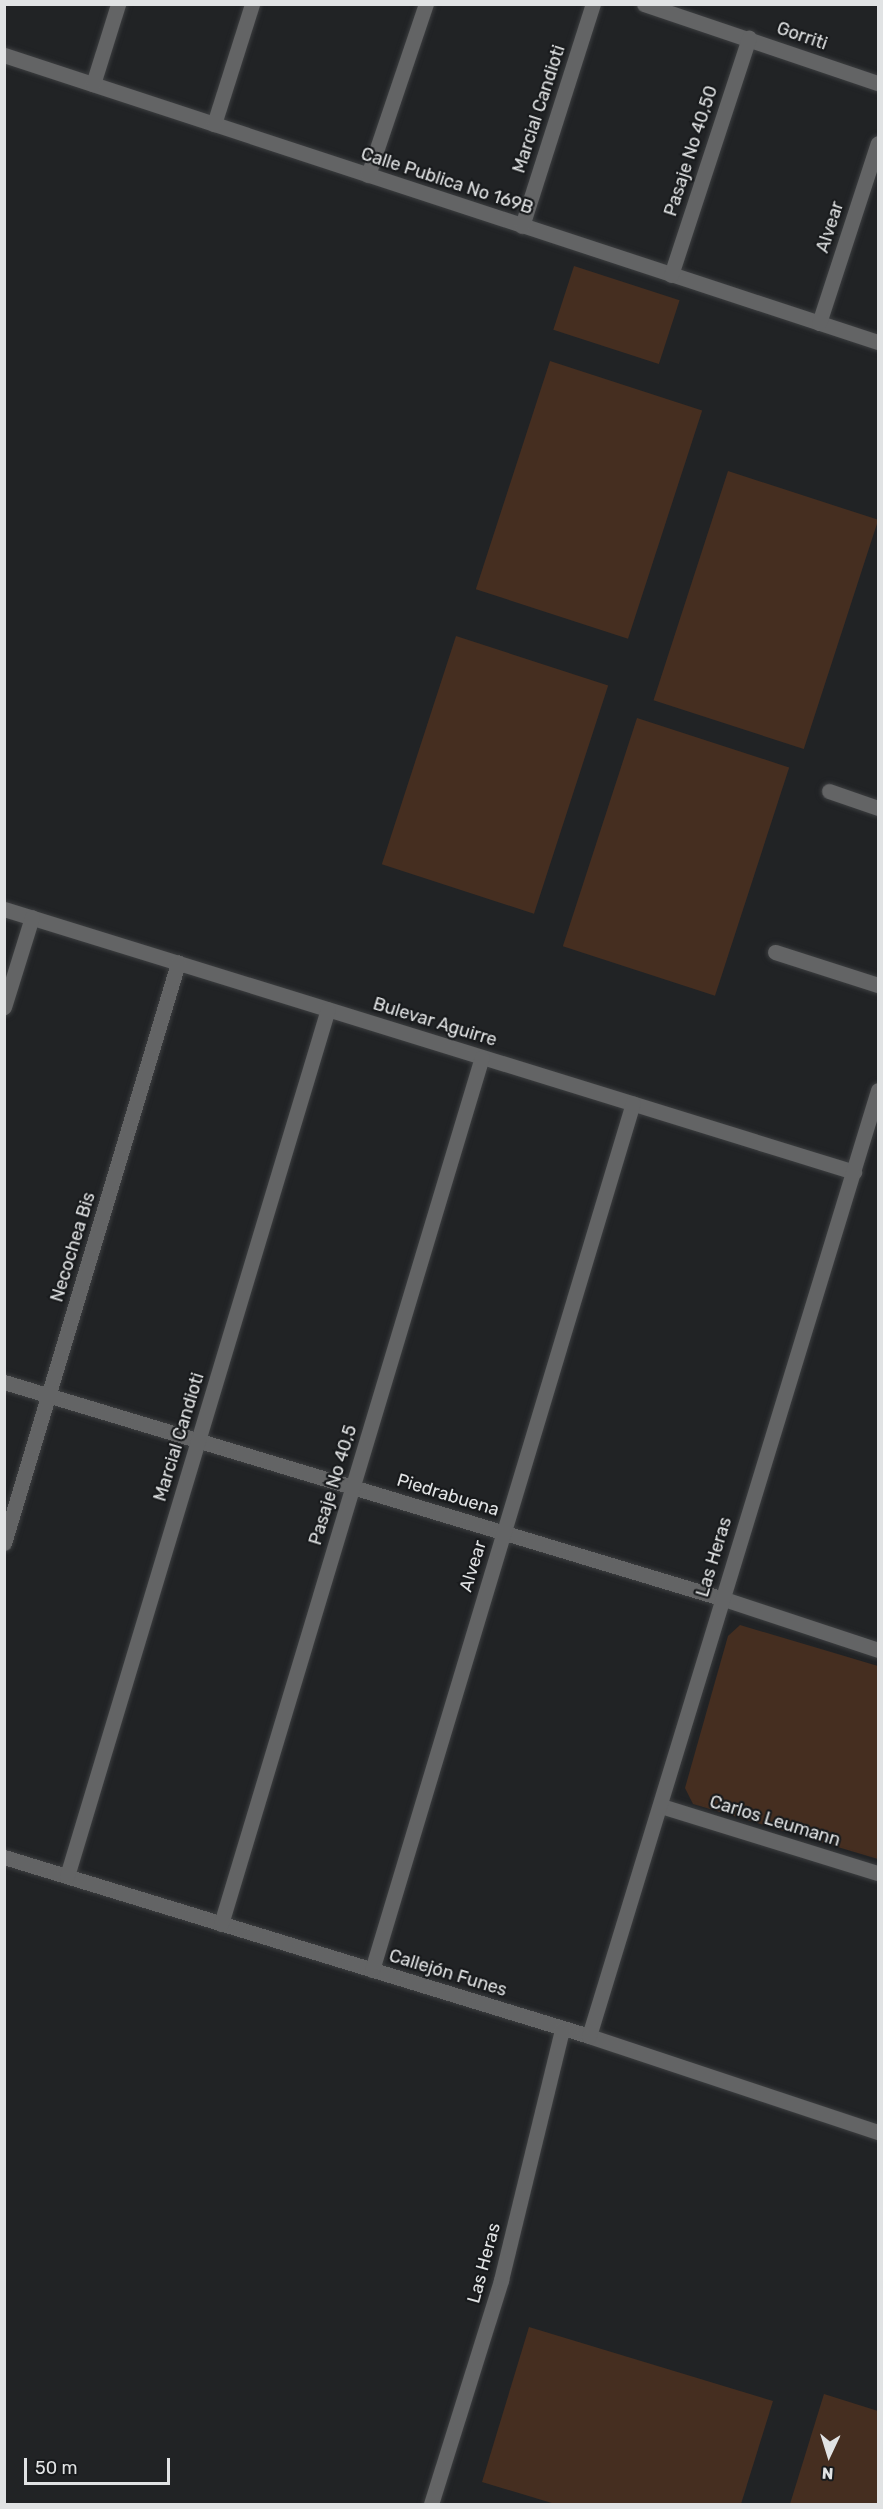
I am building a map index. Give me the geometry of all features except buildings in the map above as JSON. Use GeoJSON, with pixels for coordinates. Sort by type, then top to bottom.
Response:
{"type":"FeatureCollection","features":[{"type":"Feature","properties":{"kind":"street"},"geometry":{"type":"LineString","coordinates":[[93,84],[118,4]]}},
{"type":"Feature","properties":{"kind":"street"},"geometry":{"type":"LineString","coordinates":[[214,124],[252,4]]}},
{"type":"Feature","properties":{"kind":"street"},"geometry":{"type":"LineString","coordinates":[[368,175],[426,4]]}},
{"type":"Feature","properties":{"kind":"street","name":"Marcial Candioti"},"geometry":{"type":"LineString","coordinates":[[522,226],[593,4]]}},
{"type":"Feature","properties":{"kind":"street","name":"Gorriti"},"geometry":{"type":"LineString","coordinates":[[644,4],[879,83]]}},
{"type":"Feature","properties":{"kind":"street","name":"Pasaje No 40,50"},"geometry":{"type":"LineString","coordinates":[[671,275],[749,38]]}},
{"type":"Feature","properties":{"kind":"street","name":"Calle Publica No 169B"},"geometry":{"type":"LineString","coordinates":[[4,55],[879,342]]}},
{"type":"Feature","properties":{"kind":"street","name":"Alvear"},"geometry":{"type":"LineString","coordinates":[[819,323],[879,143]]}},
{"type":"Feature","properties":{"kind":"street"},"geometry":{"type":"LineString","coordinates":[[829,792],[879,808]]}},
{"type":"Feature","properties":{"kind":"street","name":"Bulevar Aguirre"},"geometry":{"type":"LineString","coordinates":[[4,909],[854,1172]]}},
{"type":"Feature","properties":{"kind":"street"},"geometry":{"type":"LineString","coordinates":[[4,1007],[32,917]]}},
{"type":"Feature","properties":{"kind":"street"},"geometry":{"type":"LineString","coordinates":[[776,952],[879,985]]}},
{"type":"Feature","properties":{"kind":"street","name":"Necochea Bis"},"geometry":{"type":"LineString","coordinates":[[4,1543],[178,963]]}},
{"type":"Feature","properties":{"kind":"street","name":"Marcial Candioti"},"geometry":{"type":"LineString","coordinates":[[67,1876],[328,1009]]}},
{"type":"Feature","properties":{"kind":"street","name":"Pasaje No 40,5"},"geometry":{"type":"LineString","coordinates":[[222,1924],[482,1057]]}},
{"type":"Feature","properties":{"kind":"street","name":"Las Heras"},"geometry":{"type":"LineString","coordinates":[[589,2036],[661,1806],[721,1598],[879,1090]]}},
{"type":"Feature","properties":{"kind":"street","name":"Alvear"},"geometry":{"type":"LineString","coordinates":[[372,1970],[633,1103]]}},
{"type":"Feature","properties":{"kind":"street","name":"Piedrabuena"},"geometry":{"type":"LineString","coordinates":[[4,1382],[721,1598],[879,1650]]}},
{"type":"Feature","properties":{"kind":"street","name":"Carlos Leumann"},"geometry":{"type":"LineString","coordinates":[[661,1806],[879,1874]]}},
{"type":"Feature","properties":{"kind":"street","name":"Callejón Funes"},"geometry":{"type":"LineString","coordinates":[[4,1857],[589,2036],[879,2132]]}},
{"type":"Feature","properties":{"kind":"street","name":"Las Heras"},"geometry":{"type":"LineString","coordinates":[[431,2505],[501,2280],[562,2029]]}},
{"type":"Feature","properties":{"kind":"shaded area"},"geometry":{"type":"Polygon","coordinates":[[[574,266],[680,300],[659,364],[553,330],[574,266]]]}},
{"type":"Feature","properties":{"kind":"shaded area"},"geometry":{"type":"Polygon","coordinates":[[[550,361],[702,410],[628,639],[476,589],[550,361]]]}},
{"type":"Feature","properties":{"kind":"shaded area"},"geometry":{"type":"Polygon","coordinates":[[[728,471],[878,520],[804,749],[654,700],[728,471]]]}},
{"type":"Feature","properties":{"kind":"shaded area"},"geometry":{"type":"Polygon","coordinates":[[[456,636],[608,685],[534,914],[382,864],[456,636]]]}},
{"type":"Feature","properties":{"kind":"shaded area"},"geometry":{"type":"Polygon","coordinates":[[[637,718],[789,767],[715,996],[563,946],[637,718]]]}},
{"type":"Feature","properties":{"kind":"shaded area"},"geometry":{"type":"Polygon","coordinates":[[[740,1625],[878,1666],[878,1859],[693,1804],[685,1788],[728,1636],[740,1625]]]}},
{"type":"Feature","properties":{"kind":"shaded area"},"geometry":{"type":"Polygon","coordinates":[[[529,2327],[773,2401],[741,2504],[555,2504],[482,2482],[529,2327]]]}},
{"type":"Feature","properties":{"kind":"shaded area"},"geometry":{"type":"Polygon","coordinates":[[[824,2394],[878,2411],[878,2504],[790,2504],[824,2394]]]}}]}
